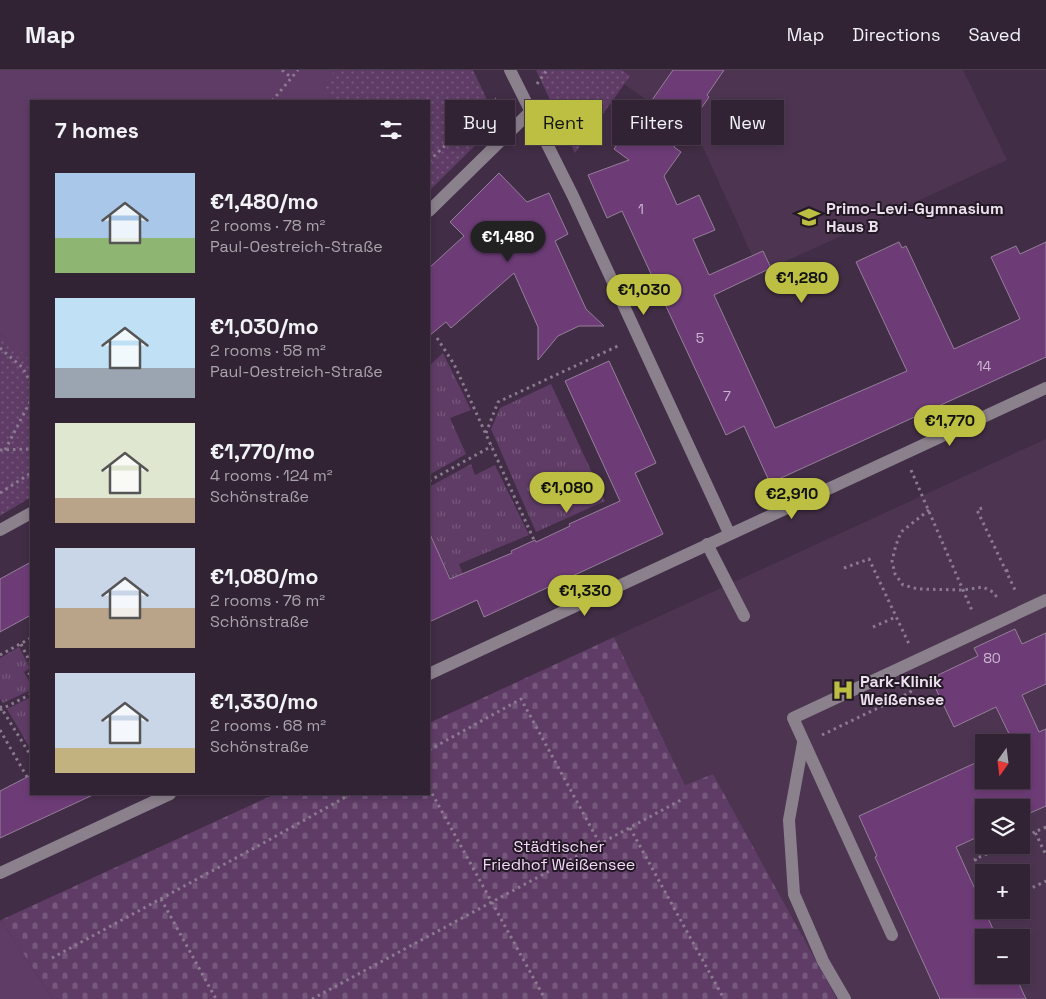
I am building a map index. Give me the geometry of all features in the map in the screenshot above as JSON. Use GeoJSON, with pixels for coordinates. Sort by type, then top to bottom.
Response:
{"type":"FeatureCollection","features":[{"type":"Feature","properties":{"kind":"street"},"geometry":{"type":"LineString","coordinates":[[510,70],[525,100]]}},
{"type":"Feature","properties":{"kind":"street"},"geometry":{"type":"LineString","coordinates":[[430,210],[525,117]]}},
{"type":"Feature","properties":{"kind":"street"},"geometry":{"type":"LineString","coordinates":[[548,145],[729,534]]}},
{"type":"Feature","properties":{"kind":"street"},"geometry":{"type":"LineString","coordinates":[[430,674],[1046,388]]}},
{"type":"Feature","properties":{"kind":"street"},"geometry":{"type":"LineString","coordinates":[[0,530],[30,514]]}},
{"type":"Feature","properties":{"kind":"street"},"geometry":{"type":"LineString","coordinates":[[707,544],[744,616]]}},
{"type":"Feature","properties":{"kind":"street"},"geometry":{"type":"LineString","coordinates":[[892,935],[793,718],[1046,600]]}},
{"type":"Feature","properties":{"kind":"street"},"geometry":{"type":"LineString","coordinates":[[803,743],[788,820],[794,894],[823,961],[845,999]]}},
{"type":"Feature","properties":{"kind":"street"},"geometry":{"type":"LineString","coordinates":[[0,873],[168,795]]}},
{"type":"Feature","properties":{"kind":"path"},"geometry":{"type":"LineString","coordinates":[[282,70],[292,78]]}},
{"type":"Feature","properties":{"kind":"path"},"geometry":{"type":"LineString","coordinates":[[273,100],[298,70]]}},
{"type":"Feature","properties":{"kind":"path"},"geometry":{"type":"LineString","coordinates":[[537,84],[547,70]]}},
{"type":"Feature","properties":{"kind":"path"},"geometry":{"type":"LineString","coordinates":[[430,160],[492,100],[496,99]]}},
{"type":"Feature","properties":{"kind":"path"},"geometry":{"type":"LineString","coordinates":[[437,338],[454,364],[534,540]]}},
{"type":"Feature","properties":{"kind":"path"},"geometry":{"type":"LineString","coordinates":[[486,433],[498,402],[623,344]]}},
{"type":"Feature","properties":{"kind":"path"},"geometry":{"type":"LineString","coordinates":[[0,348],[23,368],[30,382]]}},
{"type":"Feature","properties":{"kind":"path"},"geometry":{"type":"LineString","coordinates":[[5,450],[30,402]]}},
{"type":"Feature","properties":{"kind":"path"},"geometry":{"type":"LineString","coordinates":[[430,480],[492,446]]}},
{"type":"Feature","properties":{"kind":"path"},"geometry":{"type":"LineString","coordinates":[[0,450],[30,449]]}},
{"type":"Feature","properties":{"kind":"path"},"geometry":{"type":"LineString","coordinates":[[904,453],[981,631]]}},
{"type":"Feature","properties":{"kind":"path"},"geometry":{"type":"LineString","coordinates":[[0,493],[30,474]]}},
{"type":"Feature","properties":{"kind":"path"},"geometry":{"type":"LineString","coordinates":[[982,508],[977,510],[1006,571],[1011,569]]}},
{"type":"Feature","properties":{"kind":"path"},"geometry":{"type":"LineString","coordinates":[[929,510],[901,532],[892,560],[895,574],[903,585],[918,589],[963,590],[983,587],[993,592],[999,601],[1006,620]]}},
{"type":"Feature","properties":{"kind":"path"},"geometry":{"type":"LineString","coordinates":[[844,568],[869,559],[917,660]]}},
{"type":"Feature","properties":{"kind":"path"},"geometry":{"type":"LineString","coordinates":[[874,627],[896,617]]}},
{"type":"Feature","properties":{"kind":"path"},"geometry":{"type":"LineString","coordinates":[[0,655],[30,639]]}},
{"type":"Feature","properties":{"kind":"path"},"geometry":{"type":"LineString","coordinates":[[21,644],[30,662]]}},
{"type":"Feature","properties":{"kind":"path"},"geometry":{"type":"LineString","coordinates":[[30,694],[1,708],[30,754]]}},
{"type":"Feature","properties":{"kind":"path"},"geometry":{"type":"LineString","coordinates":[[430,749],[522,699],[600,844]]}},
{"type":"Feature","properties":{"kind":"path"},"geometry":{"type":"LineString","coordinates":[[0,731],[26,777]]}},
{"type":"Feature","properties":{"kind":"path"},"geometry":{"type":"LineString","coordinates":[[430,790],[545,999]]}},
{"type":"Feature","properties":{"kind":"path"},"geometry":{"type":"LineString","coordinates":[[52,958],[349,795]]}},
{"type":"Feature","properties":{"kind":"path"},"geometry":{"type":"LineString","coordinates":[[312,999],[680,800]]}},
{"type":"Feature","properties":{"kind":"path"},"geometry":{"type":"LineString","coordinates":[[1030,834],[1046,827]]}},
{"type":"Feature","properties":{"kind":"path"},"geometry":{"type":"LineString","coordinates":[[630,828],[724,999]]}},
{"type":"Feature","properties":{"kind":"path"},"geometry":{"type":"LineString","coordinates":[[1035,832],[1046,855]]}},
{"type":"Feature","properties":{"kind":"path"},"geometry":{"type":"LineString","coordinates":[[977,864],[975,860],[988,854]]}},
{"type":"Feature","properties":{"kind":"path"},"geometry":{"type":"LineString","coordinates":[[1030,888],[1046,881]]}},
{"type":"Feature","properties":{"kind":"path"},"geometry":{"type":"LineString","coordinates":[[161,899],[216,999]]}},
{"type":"Feature","properties":{"kind":"shaded area","name":"Primo-Levi-Gymnasium Haus B"},"geometry":{"type":"Polygon","coordinates":[[[622,70],[963,70],[1007,160],[760,273],[701,143],[701,100],[647,100],[624,84],[629,76],[622,70]]]}},
{"type":"Feature","properties":{"kind":"shaded area","name":"Park-Klinik Weißensee"},"geometry":{"type":"Polygon","coordinates":[[[1046,439],[1046,999],[837,999],[713,774],[685,785],[614,637],[1046,439]]]}},
{"type":"Feature","properties":{"kind":"green space"},"geometry":{"type":"Polygon","coordinates":[[[0,70],[335,70],[321,87],[336,100],[30,100],[30,360],[0,333],[0,70]]]}},
{"type":"Feature","properties":{"kind":"green space"},"geometry":{"type":"Polygon","coordinates":[[[335,70],[473,70],[487,100],[445,100],[445,145],[476,145],[430,190],[430,100],[336,100],[320,87],[335,70]]]}},
{"type":"Feature","properties":{"kind":"green space"},"geometry":{"type":"Polygon","coordinates":[[[536,70],[622,70],[630,76],[602,115],[602,100],[550,100],[536,70]]]}},
{"type":"Feature","properties":{"kind":"green space"},"geometry":{"type":"Polygon","coordinates":[[[571,145],[581,145],[575,153],[571,145]]]}},
{"type":"Feature","properties":{"kind":"green space"},"geometry":{"type":"Polygon","coordinates":[[[0,333],[30,359],[30,498],[0,516],[0,333]]]}},
{"type":"Feature","properties":{"kind":"green space"},"geometry":{"type":"Polygon","coordinates":[[[443,353],[471,410],[450,418],[466,454],[430,474],[430,365],[443,353]]]}},
{"type":"Feature","properties":{"kind":"green space"},"geometry":{"type":"Polygon","coordinates":[[[551,384],[605,501],[536,532],[491,429],[500,408],[551,384]]]}},
{"type":"Feature","properties":{"kind":"green space"},"geometry":{"type":"Polygon","coordinates":[[[471,464],[475,475],[495,465],[529,535],[459,564],[463,574],[451,578],[439,554],[430,558],[430,486],[471,464]]]}},
{"type":"Feature","properties":{"kind":"green space","name":"Städtischer Friedhof Weißensee"},"geometry":{"type":"Polygon","coordinates":[[[614,637],[685,785],[713,774],[837,999],[53,999],[1,920],[273,795],[430,795],[430,723],[614,637]]]}},
{"type":"Feature","properties":{"kind":"green space"},"geometry":{"type":"Polygon","coordinates":[[[19,647],[30,668],[24,672],[30,683],[30,690],[3,703],[0,699],[0,658],[19,647]]]}},
{"type":"Feature","properties":{"kind":"green space"},"geometry":{"type":"Polygon","coordinates":[[[30,698],[30,748],[7,709],[30,698]]]}},
{"type":"Feature","properties":{"kind":"green space"},"geometry":{"type":"Polygon","coordinates":[[[1,920],[53,999],[0,999],[1,920]]]}},
{"type":"Feature","properties":{"kind":"building"},"geometry":{"type":"Polygon","coordinates":[[[673,70],[724,70],[707,95],[709,97],[701,108],[701,100],[652,100],[673,70]]]}},
{"type":"Feature","properties":{"kind":"building"},"geometry":{"type":"Polygon","coordinates":[[[617,145],[675,145],[674,147],[681,152],[664,176],[677,205],[699,195],[715,230],[693,239],[709,275],[763,251],[771,268],[714,295],[775,428],[907,371],[856,262],[899,242],[902,248],[906,246],[954,349],[1020,319],[991,257],[1016,246],[1020,254],[1046,242],[1046,357],[770,483],[744,426],[726,435],[665,304],[663,306],[650,277],[652,276],[622,211],[607,218],[588,175],[629,160],[614,149],[617,145]]]}},
{"type":"Feature","properties":{"kind":"building"},"geometry":{"type":"Polygon","coordinates":[[[499,173],[527,202],[549,193],[568,234],[555,241],[586,309],[604,326],[579,326],[558,336],[538,360],[538,327],[514,273],[451,328],[446,322],[430,335],[430,267],[464,236],[450,222],[499,173]]]}},
{"type":"Feature","properties":{"kind":"building"},"geometry":{"type":"Polygon","coordinates":[[[609,361],[656,463],[635,473],[663,534],[484,617],[477,600],[430,622],[430,534],[450,579],[512,553],[511,551],[535,540],[536,542],[570,526],[569,524],[620,501],[565,381],[609,361]]]}},
{"type":"Feature","properties":{"kind":"building"},"geometry":{"type":"Polygon","coordinates":[[[30,563],[30,616],[0,632],[0,579],[30,563]]]}},
{"type":"Feature","properties":{"kind":"building"},"geometry":{"type":"Polygon","coordinates":[[[1015,629],[1022,644],[1046,633],[1046,684],[1022,695],[1039,732],[1046,729],[1046,806],[1030,813],[1030,799],[975,799],[975,838],[956,847],[975,889],[975,919],[988,919],[993,929],[975,929],[975,984],[1019,984],[1026,999],[940,999],[875,857],[877,856],[859,816],[975,763],[975,789],[1030,789],[1030,734],[1009,734],[996,707],[954,727],[934,685],[941,682],[938,675],[978,656],[974,648],[1015,629]]]}},
{"type":"Feature","properties":{"kind":"building"},"geometry":{"type":"Polygon","coordinates":[[[30,776],[30,795],[93,795],[0,838],[0,791],[30,776]]]}},
{"type":"Feature","properties":{"kind":"place","name":"Primo-Levi-Gymnasium Haus B"},"geometry":{"type":"Point","coordinates":[809,217]}},
{"type":"Feature","properties":{"kind":"place","name":"Park-Klinik Weißensee"},"geometry":{"type":"Point","coordinates":[843,690]}}]}
